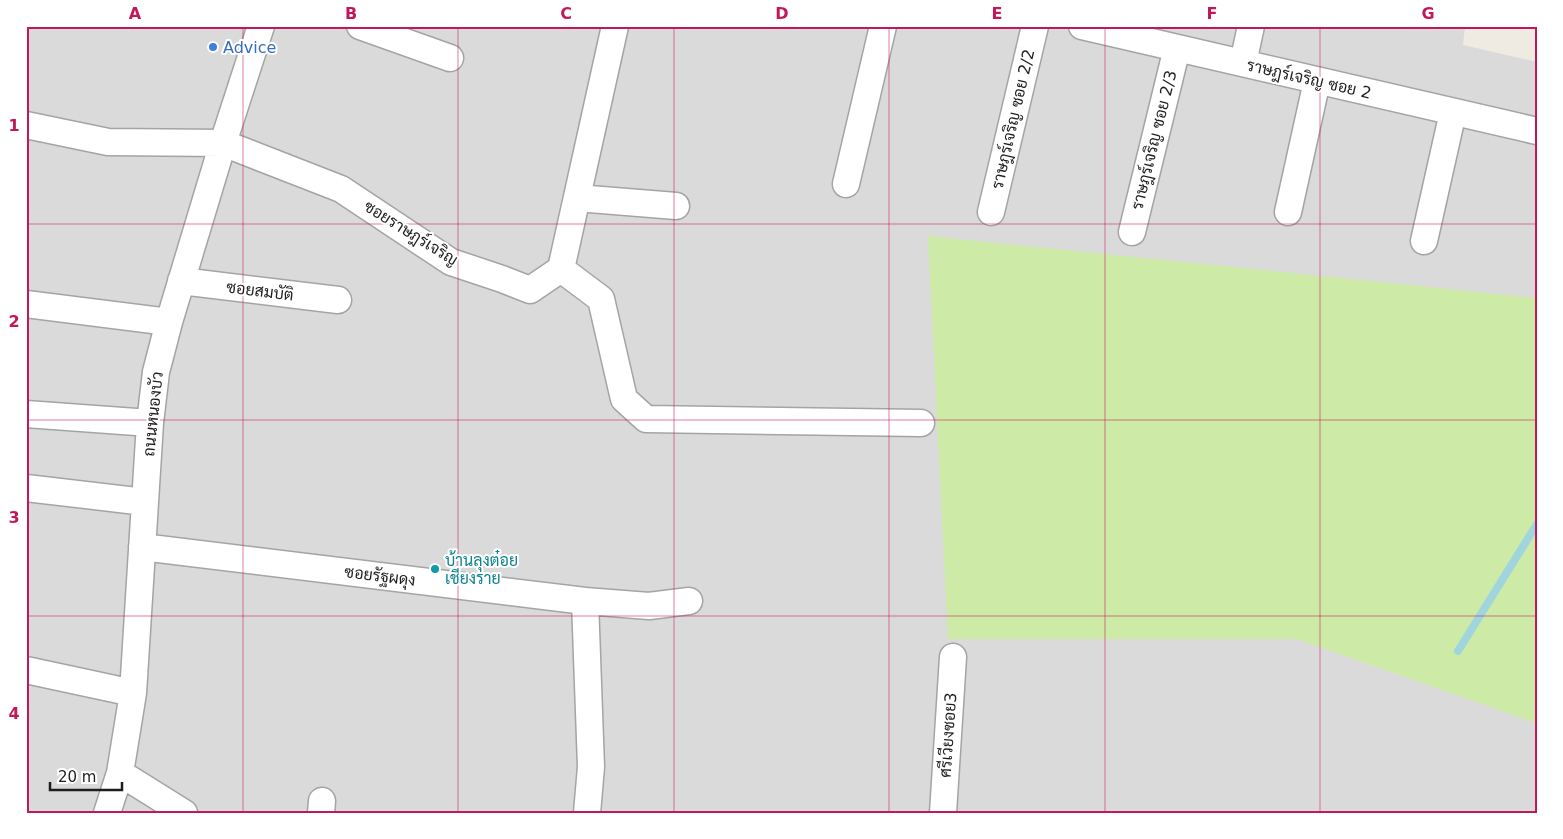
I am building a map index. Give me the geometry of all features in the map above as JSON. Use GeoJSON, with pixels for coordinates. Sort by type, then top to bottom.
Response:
{"type":"FeatureCollection","features":[{"type":"Feature","properties":{"kind":"street","name":"ถนนหนองบัว"},"geometry":{"type":"LineString","coordinates":[[106,813],[120,773],[133,692],[150,423],[156,372],[181,281],[261,26]]}},
{"type":"Feature","properties":{"kind":"street"},"geometry":{"type":"LineString","coordinates":[[360,26],[450,58]]}},
{"type":"Feature","properties":{"kind":"street"},"geometry":{"type":"LineString","coordinates":[[615,26],[561,269],[601,299],[624,399],[646,419],[921,423]]}},
{"type":"Feature","properties":{"kind":"street"},"geometry":{"type":"LineString","coordinates":[[846,184],[883,26]]}},
{"type":"Feature","properties":{"kind":"street","name":"ราษฎร์เจริญ ซอย 2/2"},"geometry":{"type":"LineString","coordinates":[[991,212],[1035,26]]}},
{"type":"Feature","properties":{"kind":"street","name":"ราษฎร์เจริญ ซอย 2"},"geometry":{"type":"LineString","coordinates":[[1082,26],[1537,131]]}},
{"type":"Feature","properties":{"kind":"street"},"geometry":{"type":"LineString","coordinates":[[1243,63],[1250,26]]}},
{"type":"Feature","properties":{"kind":"street","name":"ราษฎร์เจริญ ซอย 2/3"},"geometry":{"type":"LineString","coordinates":[[1132,232],[1177,48]]}},
{"type":"Feature","properties":{"kind":"street"},"geometry":{"type":"LineString","coordinates":[[1288,212],[1317,81]]}},
{"type":"Feature","properties":{"kind":"street"},"geometry":{"type":"LineString","coordinates":[[1424,241],[1453,112]]}},
{"type":"Feature","properties":{"kind":"street"},"geometry":{"type":"LineString","coordinates":[[26,125],[108,142],[223,143]]}},
{"type":"Feature","properties":{"kind":"street","name":"ซอยราษฎร์เจริญ"},"geometry":{"type":"LineString","coordinates":[[223,143],[341,189],[451,262],[502,278],[530,290],[561,269]]}},
{"type":"Feature","properties":{"kind":"street"},"geometry":{"type":"LineString","coordinates":[[577,198],[676,206]]}},
{"type":"Feature","properties":{"kind":"street","name":"ซอยสมบัติ"},"geometry":{"type":"LineString","coordinates":[[181,281],[338,300]]}},
{"type":"Feature","properties":{"kind":"street"},"geometry":{"type":"LineString","coordinates":[[26,304],[169,322]]}},
{"type":"Feature","properties":{"kind":"street"},"geometry":{"type":"LineString","coordinates":[[26,414],[150,423]]}},
{"type":"Feature","properties":{"kind":"street"},"geometry":{"type":"LineString","coordinates":[[26,488],[145,502]]}},
{"type":"Feature","properties":{"kind":"street","name":"ซอยรัฐผดุง"},"geometry":{"type":"LineString","coordinates":[[142,547],[585,601],[649,606],[689,601]]}},
{"type":"Feature","properties":{"kind":"street"},"geometry":{"type":"LineString","coordinates":[[585,601],[592,767],[587,813]]}},
{"type":"Feature","properties":{"kind":"street","name":"ศรีเวียงซอย3"},"geometry":{"type":"LineString","coordinates":[[943,813],[953,657]]}},
{"type":"Feature","properties":{"kind":"street"},"geometry":{"type":"LineString","coordinates":[[26,670],[133,692]]}},
{"type":"Feature","properties":{"kind":"street"},"geometry":{"type":"LineString","coordinates":[[120,773],[184,813]]}},
{"type":"Feature","properties":{"kind":"shaded area"},"geometry":{"type":"Polygon","coordinates":[[[26,26],[1465,26],[1463,45],[1537,62],[1537,326],[948,639],[1297,639],[1537,723],[1537,813],[26,813],[26,26]]]}},
{"type":"Feature","properties":{"kind":"green space"},"geometry":{"type":"Polygon","coordinates":[[[928,236],[1537,298],[1536,723],[1297,639],[948,639],[928,236]]]}},
{"type":"Feature","properties":{"kind":"waterway"},"geometry":{"type":"LineString","coordinates":[[1458,651],[1537,524]]}},
{"type":"Feature","properties":{"kind":"place","name":"Advice"},"geometry":{"type":"Point","coordinates":[213,47]}},
{"type":"Feature","properties":{"kind":"place","name":"บ้านลุงต๋อย เชียงราย"},"geometry":{"type":"Point","coordinates":[435,569]}}]}
